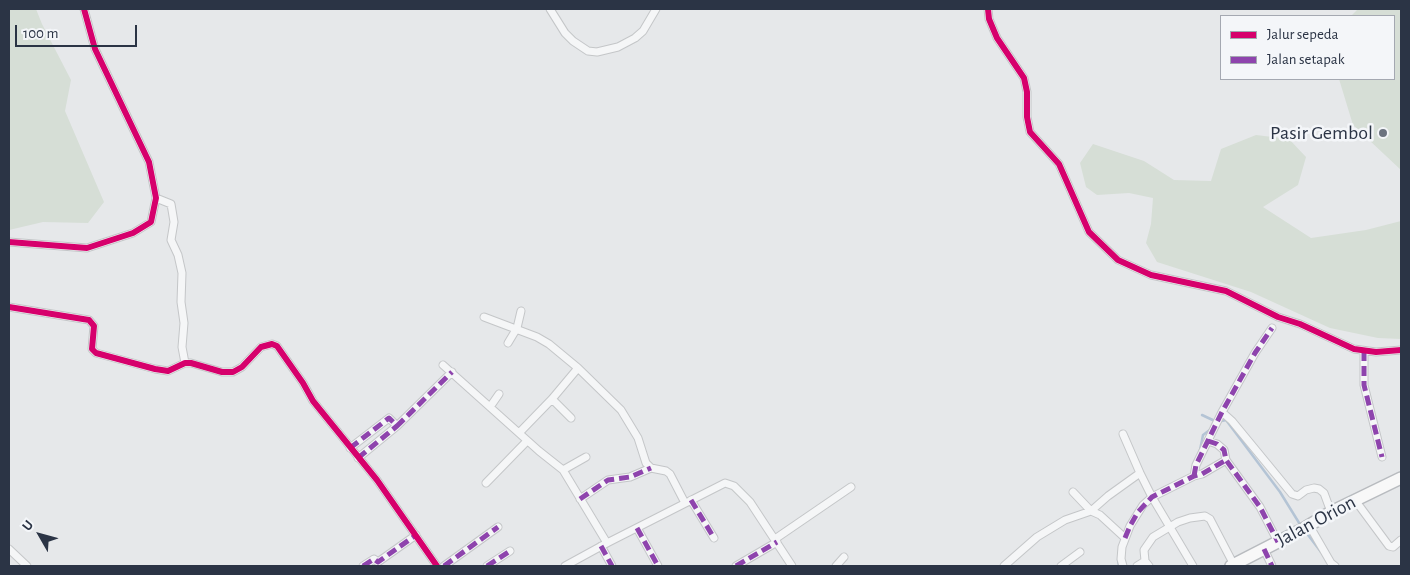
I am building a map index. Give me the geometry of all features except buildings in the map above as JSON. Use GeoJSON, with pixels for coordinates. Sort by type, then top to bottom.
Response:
{"type":"FeatureCollection","features":[{"type":"Feature","properties":{"kind":"highway","name":"Jalan Orion"},"geometry":{"type":"LineString","coordinates":[[1232,565],[1331,512],[1401,478]]}},
{"type":"Feature","properties":{"kind":"street"},"geometry":{"type":"LineString","coordinates":[[9,242],[87,248],[134,233],[151,222],[156,198],[149,162],[95,49],[83,9]]}},
{"type":"Feature","properties":{"kind":"street"},"geometry":{"type":"LineString","coordinates":[[550,9],[565,34],[588,50],[598,52],[618,47],[636,38],[644,31],[656,9]]}},
{"type":"Feature","properties":{"kind":"street"},"geometry":{"type":"LineString","coordinates":[[988,9],[989,19],[997,38],[1024,78],[1030,132],[1059,164],[1084,224],[1100,244],[1122,263],[1143,272],[1226,291],[1278,318],[1300,324],[1344,345],[1364,351],[1401,350]]}},
{"type":"Feature","properties":{"kind":"street"},"geometry":{"type":"LineString","coordinates":[[156,198],[170,204],[174,222],[171,240],[178,255],[182,273],[181,302],[184,323],[182,347],[185,363]]}},
{"type":"Feature","properties":{"kind":"street"},"geometry":{"type":"LineString","coordinates":[[9,307],[88,320],[94,326],[92,349],[96,353],[168,371],[185,363],[191,363],[222,372],[233,372],[242,367],[261,347],[272,344],[277,346],[313,401],[377,480],[436,566]]}},
{"type":"Feature","properties":{"kind":"street"},"geometry":{"type":"LineString","coordinates":[[508,343],[517,328],[521,311]]}},
{"type":"Feature","properties":{"kind":"street"},"geometry":{"type":"LineString","coordinates":[[484,317],[537,337],[549,344],[578,368],[621,410],[638,438],[646,463],[651,468],[666,471],[670,474],[714,538]]}},
{"type":"Feature","properties":{"kind":"street"},"geometry":{"type":"LineString","coordinates":[[1194,476],[1196,465],[1222,413],[1255,353],[1272,328]]}},
{"type":"Feature","properties":{"kind":"street"},"geometry":{"type":"LineString","coordinates":[[1364,351],[1364,385],[1382,457]]}},
{"type":"Feature","properties":{"kind":"street"},"geometry":{"type":"LineString","coordinates":[[443,365],[527,441],[563,470],[604,544],[612,566]]}},
{"type":"Feature","properties":{"kind":"street"},"geometry":{"type":"LineString","coordinates":[[519,433],[552,399],[578,368]]}},
{"type":"Feature","properties":{"kind":"street"},"geometry":{"type":"LineString","coordinates":[[358,458],[397,426],[452,372]]}},
{"type":"Feature","properties":{"kind":"street"},"geometry":{"type":"LineString","coordinates":[[490,407],[499,394]]}},
{"type":"Feature","properties":{"kind":"street"},"geometry":{"type":"LineString","coordinates":[[552,399],[571,418]]}},
{"type":"Feature","properties":{"kind":"street"},"geometry":{"type":"LineString","coordinates":[[1222,413],[1232,421],[1292,494],[1298,496],[1306,490],[1319,489],[1324,493],[1331,512]]}},
{"type":"Feature","properties":{"kind":"street"},"geometry":{"type":"LineString","coordinates":[[350,448],[389,418],[397,426]]}},
{"type":"Feature","properties":{"kind":"street"},"geometry":{"type":"LineString","coordinates":[[1123,434],[1152,497],[1194,566]]}},
{"type":"Feature","properties":{"kind":"street"},"geometry":{"type":"LineString","coordinates":[[486,483],[527,441]]}},
{"type":"Feature","properties":{"kind":"street"},"geometry":{"type":"LineString","coordinates":[[1208,441],[1224,450],[1226,460],[1260,507],[1278,542]]}},
{"type":"Feature","properties":{"kind":"street"},"geometry":{"type":"LineString","coordinates":[[563,470],[586,456]]}},
{"type":"Feature","properties":{"kind":"street"},"geometry":{"type":"LineString","coordinates":[[1123,566],[1121,552],[1130,526],[1138,512],[1152,497],[1194,476],[1202,474],[1226,460]]}},
{"type":"Feature","properties":{"kind":"street"},"geometry":{"type":"LineString","coordinates":[[580,499],[608,480],[630,477],[651,468]]}},
{"type":"Feature","properties":{"kind":"street"},"geometry":{"type":"LineString","coordinates":[[1004,566],[1051,527],[1091,511],[1140,472]]}},
{"type":"Feature","properties":{"kind":"street"},"geometry":{"type":"LineString","coordinates":[[567,566],[604,544],[723,483],[732,485],[750,502],[792,566]]}},
{"type":"Feature","properties":{"kind":"street"},"geometry":{"type":"LineString","coordinates":[[736,566],[776,541],[851,487]]}},
{"type":"Feature","properties":{"kind":"street"},"geometry":{"type":"LineString","coordinates":[[1073,492],[1091,511],[1100,515],[1126,538]]}},
{"type":"Feature","properties":{"kind":"street"},"geometry":{"type":"LineString","coordinates":[[1355,500],[1388,546],[1393,547],[1401,540]]}},
{"type":"Feature","properties":{"kind":"street"},"geometry":{"type":"LineString","coordinates":[[1137,566],[1147,564],[1144,550],[1147,543],[1154,536],[1190,518],[1206,516],[1210,519],[1232,565]]}},
{"type":"Feature","properties":{"kind":"street"},"geometry":{"type":"LineString","coordinates":[[444,566],[498,527]]}},
{"type":"Feature","properties":{"kind":"street"},"geometry":{"type":"LineString","coordinates":[[1306,527],[1335,566]]}},
{"type":"Feature","properties":{"kind":"street"},"geometry":{"type":"LineString","coordinates":[[637,528],[658,566]]}},
{"type":"Feature","properties":{"kind":"street"},"geometry":{"type":"LineString","coordinates":[[363,566],[374,559],[378,562],[416,535]]}},
{"type":"Feature","properties":{"kind":"street"},"geometry":{"type":"LineString","coordinates":[[9,549],[27,566]]}},
{"type":"Feature","properties":{"kind":"street"},"geometry":{"type":"LineString","coordinates":[[1264,549],[1272,566]]}},
{"type":"Feature","properties":{"kind":"street"},"geometry":{"type":"LineString","coordinates":[[487,566],[510,551]]}},
{"type":"Feature","properties":{"kind":"street"},"geometry":{"type":"LineString","coordinates":[[1063,566],[1080,552]]}},
{"type":"Feature","properties":{"kind":"street"},"geometry":{"type":"LineString","coordinates":[[836,566],[844,557]]}},
{"type":"Feature","properties":{"kind":"shaded area"},"geometry":{"type":"Polygon","coordinates":[[[9,9],[36,9],[71,80],[65,111],[104,202],[88,223],[43,222],[9,230],[9,9]]]}},
{"type":"Feature","properties":{"kind":"shaded area"},"geometry":{"type":"Polygon","coordinates":[[[1358,9],[1401,9],[1401,170],[1353,125],[1339,80],[1395,80],[1395,15],[1352,15],[1358,9]]]}},
{"type":"Feature","properties":{"kind":"shaded area"},"geometry":{"type":"Polygon","coordinates":[[[1256,135],[1289,139],[1306,157],[1298,185],[1263,207],[1311,238],[1366,230],[1401,221],[1401,339],[1378,338],[1330,328],[1251,292],[1157,262],[1146,243],[1151,224],[1153,198],[1129,193],[1097,195],[1086,187],[1080,163],[1093,144],[1144,161],[1174,180],[1211,181],[1221,149],[1256,135]]]}},
{"type":"Feature","properties":{"kind":"waterway"},"geometry":{"type":"LineString","coordinates":[[1202,415],[1217,422],[1226,420],[1280,492],[1301,526]]}},
{"type":"Feature","properties":{"kind":"waterway"},"geometry":{"type":"LineString","coordinates":[[1200,450],[1203,435],[1211,429]]}},
{"type":"Feature","properties":{"kind":"waterway"},"geometry":{"type":"LineString","coordinates":[[1305,531],[1321,552]]}},
{"type":"Feature","properties":{"kind":"waterway"},"geometry":{"type":"LineString","coordinates":[[1118,560],[1119,566]]}},
{"type":"Feature","properties":{"kind":"marked path"},"geometry":{"type":"LineString","coordinates":[[1194,476],[1196,465],[1222,412],[1255,353],[1272,328]]}},
{"type":"Feature","properties":{"kind":"marked path"},"geometry":{"type":"LineString","coordinates":[[1364,351],[1364,385],[1382,457]]}},
{"type":"Feature","properties":{"kind":"marked path"},"geometry":{"type":"LineString","coordinates":[[350,448],[389,418],[397,426],[452,372]]}},
{"type":"Feature","properties":{"kind":"marked path"},"geometry":{"type":"LineString","coordinates":[[358,458],[397,426]]}},
{"type":"Feature","properties":{"kind":"marked path"},"geometry":{"type":"LineString","coordinates":[[1208,441],[1217,444],[1224,450],[1226,460],[1260,507],[1278,542]]}},
{"type":"Feature","properties":{"kind":"marked path"},"geometry":{"type":"LineString","coordinates":[[1125,538],[1138,512],[1152,497],[1194,476],[1202,474],[1226,460]]}},
{"type":"Feature","properties":{"kind":"marked path"},"geometry":{"type":"LineString","coordinates":[[580,499],[608,480],[630,477],[651,468]]}},
{"type":"Feature","properties":{"kind":"marked path"},"geometry":{"type":"LineString","coordinates":[[691,500],[714,538]]}},
{"type":"Feature","properties":{"kind":"marked path"},"geometry":{"type":"LineString","coordinates":[[444,566],[498,527]]}},
{"type":"Feature","properties":{"kind":"marked path"},"geometry":{"type":"LineString","coordinates":[[637,528],[658,566]]}},
{"type":"Feature","properties":{"kind":"marked path"},"geometry":{"type":"LineString","coordinates":[[363,566],[374,559],[378,562],[416,535]]}},
{"type":"Feature","properties":{"kind":"marked path"},"geometry":{"type":"LineString","coordinates":[[736,566],[777,542]]}},
{"type":"Feature","properties":{"kind":"marked path"},"geometry":{"type":"LineString","coordinates":[[601,546],[612,566]]}},
{"type":"Feature","properties":{"kind":"marked path"},"geometry":{"type":"LineString","coordinates":[[1264,549],[1272,566]]}},
{"type":"Feature","properties":{"kind":"marked path"},"geometry":{"type":"LineString","coordinates":[[487,566],[510,551]]}},
{"type":"Feature","properties":{"kind":"cycle path"},"geometry":{"type":"LineString","coordinates":[[9,242],[87,248],[133,233],[151,222],[156,198],[149,162],[95,49],[84,9]]}},
{"type":"Feature","properties":{"kind":"cycle path"},"geometry":{"type":"LineString","coordinates":[[988,9],[989,19],[997,38],[1024,78],[1030,132],[1059,164],[1089,232],[1118,260],[1151,275],[1226,291],[1278,317],[1300,324],[1354,349],[1376,352],[1401,350]]}},
{"type":"Feature","properties":{"kind":"cycle path"},"geometry":{"type":"LineString","coordinates":[[9,307],[89,320],[94,326],[92,349],[96,353],[168,371],[185,363],[191,363],[222,372],[233,372],[242,367],[261,347],[272,344],[277,346],[313,401],[377,480],[437,566]]}},
{"type":"Feature","properties":{"kind":"place","name":"Pasir Gembol"},"geometry":{"type":"Point","coordinates":[1383,133]}}]}
